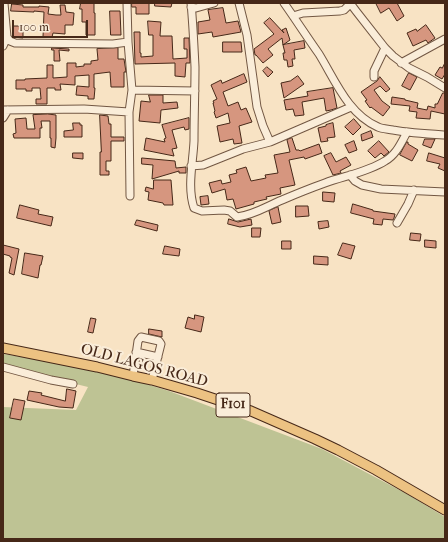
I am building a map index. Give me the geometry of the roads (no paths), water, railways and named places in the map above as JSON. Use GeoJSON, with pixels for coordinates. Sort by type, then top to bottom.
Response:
{"type":"FeatureCollection","features":[{"type":"Feature","properties":{"kind":"main road","name":"OLD LAGOS ROAD"},"geometry":{"type":"LineString","coordinates":[[3,348],[152,380],[251,411],[315,439],[376,470],[445,510]]}},
{"type":"Feature","properties":{"kind":"street"},"geometry":{"type":"LineString","coordinates":[[3,46],[7,38],[4,3]]}},
{"type":"Feature","properties":{"kind":"street"},"geometry":{"type":"LineString","coordinates":[[127,3],[128,42],[132,90],[129,112],[130,196]]}},
{"type":"Feature","properties":{"kind":"street"},"geometry":{"type":"LineString","coordinates":[[191,5],[196,8],[214,3]]}},
{"type":"Feature","properties":{"kind":"street"},"geometry":{"type":"LineString","coordinates":[[239,3],[247,35],[258,107],[263,126],[270,142]]}},
{"type":"Feature","properties":{"kind":"street"},"geometry":{"type":"LineString","coordinates":[[284,3],[351,107],[360,115],[380,128],[445,135]]}},
{"type":"Feature","properties":{"kind":"street"},"geometry":{"type":"LineString","coordinates":[[293,16],[303,13],[340,11],[344,10],[350,3],[385,48],[409,68],[445,88]]}},
{"type":"Feature","properties":{"kind":"street"},"geometry":{"type":"LineString","coordinates":[[191,5],[195,91],[194,143],[191,166],[192,200],[194,208],[202,211],[230,211],[237,217],[252,214],[325,183],[385,162],[393,156],[407,132]]}},
{"type":"Feature","properties":{"kind":"street"},"geometry":{"type":"LineString","coordinates":[[7,38],[15,43]]}},
{"type":"Feature","properties":{"kind":"street"},"geometry":{"type":"LineString","coordinates":[[401,62],[445,38]]}},
{"type":"Feature","properties":{"kind":"street"},"geometry":{"type":"LineString","coordinates":[[3,46],[15,43],[113,44],[128,42]]}},
{"type":"Feature","properties":{"kind":"street"},"geometry":{"type":"LineString","coordinates":[[374,77],[374,71],[385,48]]}},
{"type":"Feature","properties":{"kind":"street"},"geometry":{"type":"LineString","coordinates":[[132,90],[195,91]]}},
{"type":"Feature","properties":{"kind":"street"},"geometry":{"type":"LineString","coordinates":[[191,166],[203,165],[243,149],[270,142],[351,107]]}},
{"type":"Feature","properties":{"kind":"street"},"geometry":{"type":"LineString","coordinates":[[3,118],[6,110],[84,109],[129,112]]}},
{"type":"Feature","properties":{"kind":"street"},"geometry":{"type":"LineString","coordinates":[[350,175],[355,181],[362,185],[381,189],[445,192]]}},
{"type":"Feature","properties":{"kind":"street"},"geometry":{"type":"LineString","coordinates":[[397,223],[414,190]]}},
{"type":"Feature","properties":{"kind":"street"},"geometry":{"type":"LineString","coordinates":[[133,376],[138,339],[140,337],[160,342],[161,346],[152,380]]}},
{"type":"Feature","properties":{"kind":"street"},"geometry":{"type":"LineString","coordinates":[[136,352],[158,357]]}},
{"type":"Feature","properties":{"kind":"street"},"geometry":{"type":"LineString","coordinates":[[3,367],[51,380],[73,384]]}}]}
